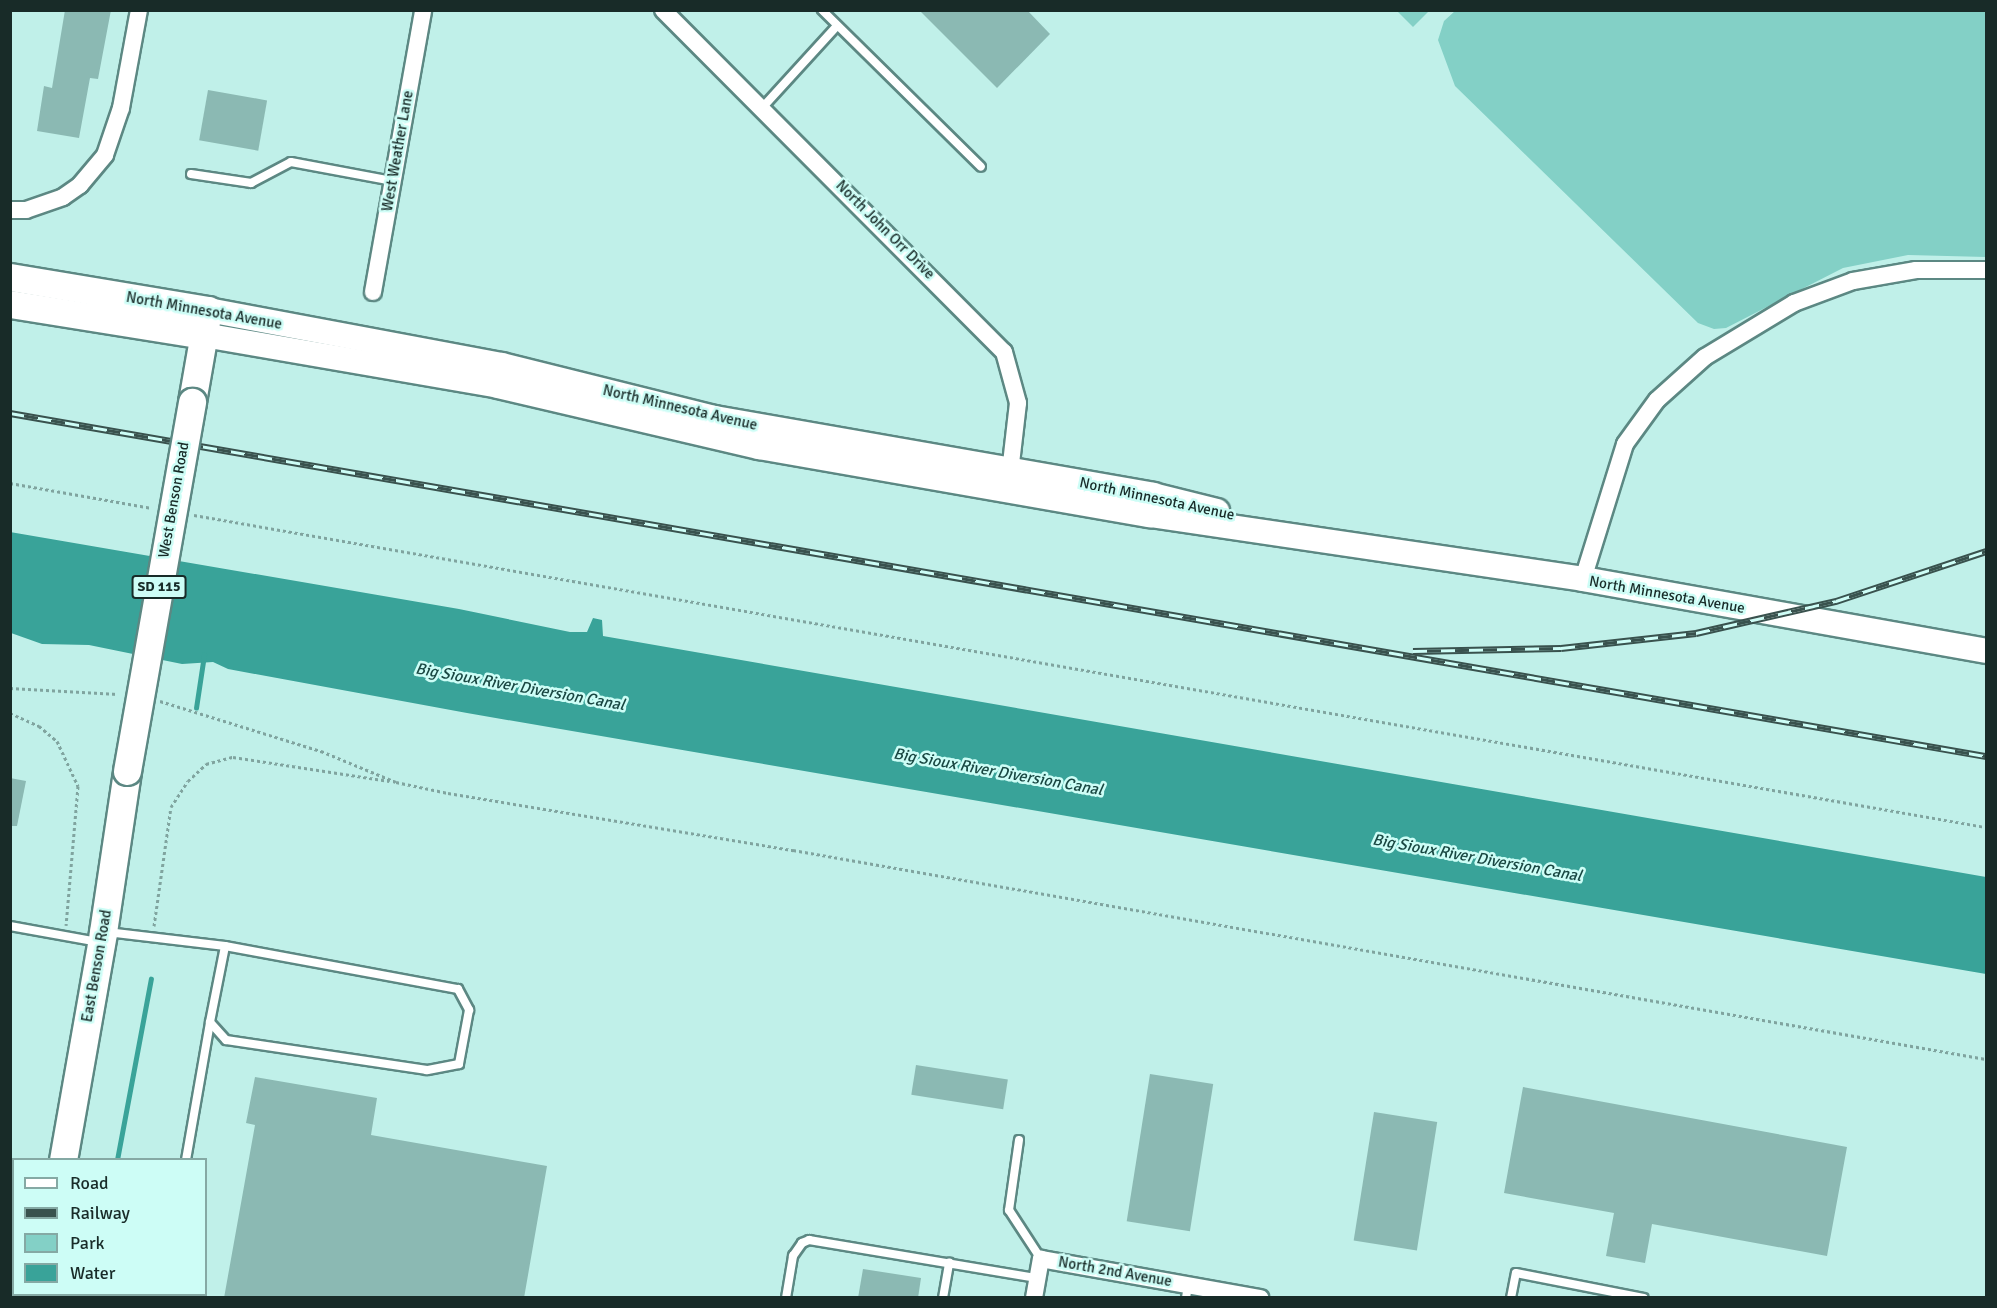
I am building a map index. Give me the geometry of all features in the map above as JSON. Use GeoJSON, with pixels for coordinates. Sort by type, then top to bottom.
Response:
{"type":"FeatureCollection","features":[{"type":"Feature","properties":{"kind":"main road","name":"North Minnesota Avenue"},"geometry":{"type":"LineString","coordinates":[[10,277],[711,437],[1009,480],[1348,543],[1583,579],[1986,651]]}},
{"type":"Feature","properties":{"kind":"main road","name":"North Minnesota Avenue"},"geometry":{"type":"LineString","coordinates":[[10,304],[206,323]]}},
{"type":"Feature","properties":{"kind":"main road","name":"West Benson Road"},"geometry":{"type":"LineString","coordinates":[[127,771],[206,323]]}},
{"type":"Feature","properties":{"kind":"main road","name":"East Benson Road"},"geometry":{"type":"LineString","coordinates":[[63,1158],[102,937],[127,771]]}},
{"type":"Feature","properties":{"kind":"street"},"geometry":{"type":"LineString","coordinates":[[10,210],[26,210],[63,197],[80,185],[105,155],[121,108],[139,10]]}},
{"type":"Feature","properties":{"kind":"street","name":"West Weather Lane"},"geometry":{"type":"LineString","coordinates":[[373,292],[423,10]]}},
{"type":"Feature","properties":{"kind":"street","name":"North John Orr Drive"},"geometry":{"type":"LineString","coordinates":[[663,10],[1004,352],[1018,403],[1009,480]]}},
{"type":"Feature","properties":{"kind":"street"},"geometry":{"type":"LineString","coordinates":[[1583,579],[1625,444],[1657,400],[1705,357],[1762,320],[1842,284],[1916,270],[1986,270]]}},
{"type":"Feature","properties":{"kind":"street"},"geometry":{"type":"LineString","coordinates":[[1034,1298],[1041,1258]]}},
{"type":"Feature","properties":{"kind":"street","name":"North 2nd Avenue"},"geometry":{"type":"LineString","coordinates":[[1041,1258],[1187,1291],[1261,1298]]}},
{"type":"Feature","properties":{"kind":"lane"},"geometry":{"type":"LineString","coordinates":[[822,10],[981,167]]}},
{"type":"Feature","properties":{"kind":"lane"},"geometry":{"type":"LineString","coordinates":[[762,108],[837,26]]}},
{"type":"Feature","properties":{"kind":"lane"},"geometry":{"type":"LineString","coordinates":[[191,174],[251,183],[291,162],[393,181]]}},
{"type":"Feature","properties":{"kind":"lane"},"geometry":{"type":"LineString","coordinates":[[10,927],[65,936],[152,939],[225,946],[458,989],[469,1010],[459,1064],[428,1070],[226,1040],[210,1022]]}},
{"type":"Feature","properties":{"kind":"lane"},"geometry":{"type":"LineString","coordinates":[[186,1158],[225,946]]}},
{"type":"Feature","properties":{"kind":"lane"},"geometry":{"type":"LineString","coordinates":[[1019,1140],[1011,1174],[1009,1210],[1041,1258]]}},
{"type":"Feature","properties":{"kind":"lane"},"geometry":{"type":"LineString","coordinates":[[786,1298],[794,1256],[802,1243],[809,1240],[1038,1278]]}},
{"type":"Feature","properties":{"kind":"lane"},"geometry":{"type":"LineString","coordinates":[[943,1298],[949,1263]]}},
{"type":"Feature","properties":{"kind":"lane"},"geometry":{"type":"LineString","coordinates":[[1511,1298],[1516,1273],[1644,1298]]}},
{"type":"Feature","properties":{"kind":"path"},"geometry":{"type":"LineString","coordinates":[[10,483],[164,510]]}},
{"type":"Feature","properties":{"kind":"path"},"geometry":{"type":"LineString","coordinates":[[187,514],[1986,827]]}},
{"type":"Feature","properties":{"kind":"path"},"geometry":{"type":"LineString","coordinates":[[10,688],[127,695]]}},
{"type":"Feature","properties":{"kind":"path"},"geometry":{"type":"LineString","coordinates":[[157,700],[321,751],[396,782]]}},
{"type":"Feature","properties":{"kind":"path"},"geometry":{"type":"LineString","coordinates":[[10,713],[39,726],[57,741],[78,786],[65,936]]}},
{"type":"Feature","properties":{"kind":"path"},"geometry":{"type":"LineString","coordinates":[[152,939],[171,807],[188,781],[206,764],[232,757],[396,782],[1986,1059]]}},
{"type":"Feature","properties":{"kind":"green space"},"geometry":{"type":"Polygon","coordinates":[[[1397,11],[1429,11],[1413,27],[1397,11]]]}},
{"type":"Feature","properties":{"kind":"green space"},"geometry":{"type":"Polygon","coordinates":[[[1455,11],[1986,11],[1986,257],[1908,255],[1843,268],[1726,328],[1714,329],[1698,323],[1455,86],[1438,40],[1444,21],[1455,11]]]}},
{"type":"Feature","properties":{"kind":"water","name":"Big Sioux River Diversion Canal"},"geometry":{"type":"Polygon","coordinates":[[[10,532],[459,609],[570,632],[587,632],[593,618],[602,620],[603,636],[1986,877],[1986,974],[467,713],[228,669],[213,662],[182,664],[89,645],[42,644],[11,633],[10,532]]]}},
{"type":"Feature","properties":{"kind":"building"},"geometry":{"type":"Polygon","coordinates":[[[65,10],[111,10],[98,79],[90,78],[79,138],[37,131],[44,86],[52,88],[65,10]]]}},
{"type":"Feature","properties":{"kind":"building"},"geometry":{"type":"Polygon","coordinates":[[[919,10],[1027,10],[1050,34],[997,88],[919,10]]]}},
{"type":"Feature","properties":{"kind":"building"},"geometry":{"type":"Polygon","coordinates":[[[208,90],[267,100],[258,151],[199,140],[208,90]]]}},
{"type":"Feature","properties":{"kind":"building"},"geometry":{"type":"Polygon","coordinates":[[[10,778],[26,781],[17,826],[10,826],[10,778]]]}},
{"type":"Feature","properties":{"kind":"building"},"geometry":{"type":"Polygon","coordinates":[[[916,1065],[1008,1080],[1003,1109],[911,1095],[916,1065]]]}},
{"type":"Feature","properties":{"kind":"building"},"geometry":{"type":"Polygon","coordinates":[[[1150,1074],[1213,1084],[1190,1231],[1127,1221],[1150,1074]]]}},
{"type":"Feature","properties":{"kind":"building"},"geometry":{"type":"Polygon","coordinates":[[[255,1077],[377,1098],[371,1135],[547,1166],[524,1298],[224,1298],[255,1125],[246,1123],[255,1077]]]}},
{"type":"Feature","properties":{"kind":"building"},"geometry":{"type":"Polygon","coordinates":[[[1523,1087],[1847,1147],[1827,1256],[1652,1224],[1645,1263],[1606,1256],[1614,1213],[1504,1193],[1523,1087]]]}},
{"type":"Feature","properties":{"kind":"building"},"geometry":{"type":"Polygon","coordinates":[[[1374,1112],[1437,1122],[1417,1250],[1354,1240],[1374,1112]]]}},
{"type":"Feature","properties":{"kind":"building"},"geometry":{"type":"Polygon","coordinates":[[[863,1269],[921,1278],[918,1298],[858,1298],[863,1269]]]}},
{"type":"Feature","properties":{"kind":"waterway"},"geometry":{"type":"LineString","coordinates":[[196,708],[204,655]]}},
{"type":"Feature","properties":{"kind":"waterway"},"geometry":{"type":"LineString","coordinates":[[117,1158],[151,979]]}},
{"type":"Feature","properties":{"kind":"railway"},"geometry":{"type":"LineString","coordinates":[[10,413],[1986,756]]}},
{"type":"Feature","properties":{"kind":"railway"},"geometry":{"type":"LineString","coordinates":[[1413,651],[1561,648],[1696,633],[1836,601],[1986,551]]}}]}
